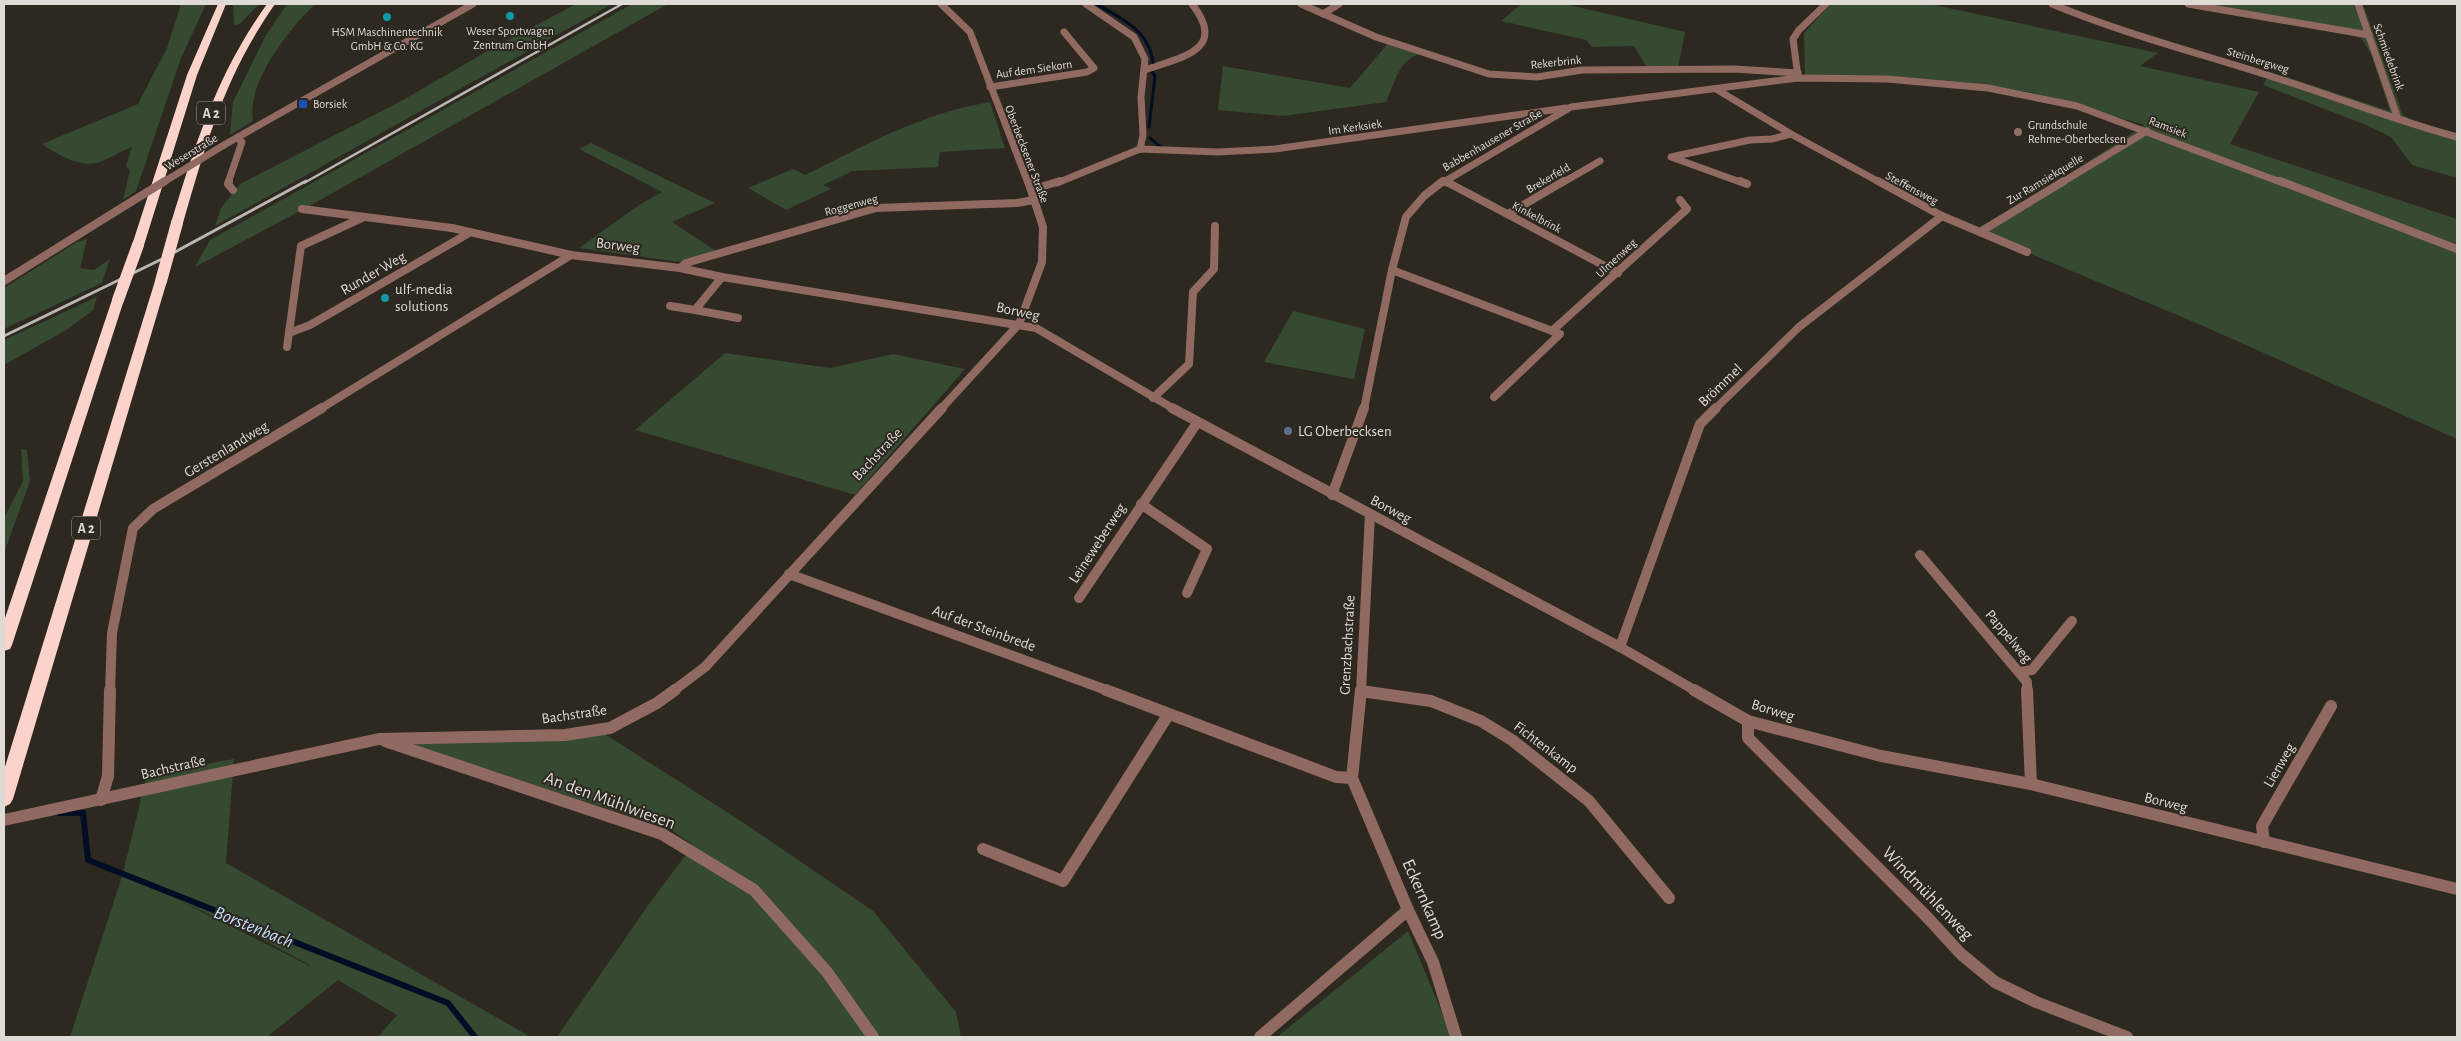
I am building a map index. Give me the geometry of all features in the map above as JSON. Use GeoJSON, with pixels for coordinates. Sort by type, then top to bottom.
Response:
{"type":"FeatureCollection","features":[{"type":"Feature","properties":{"kind":"highway","name":"A 2"},"geometry":{"type":"LineString","coordinates":[[4,644],[138,245],[192,75],[222,4]]}},
{"type":"Feature","properties":{"kind":"highway","name":"A 2"},"geometry":{"type":"LineString","coordinates":[[4,799],[213,104],[239,51],[271,4]]}},
{"type":"Feature","properties":{"kind":"street","name":"Weserstraße"},"geometry":{"type":"LineString","coordinates":[[4,282],[224,145],[473,4]]}},
{"type":"Feature","properties":{"kind":"street","name":"Oberbecksener Straße"},"geometry":{"type":"LineString","coordinates":[[941,4],[970,32],[1031,190],[1043,227],[1042,262],[1020,324]]}},
{"type":"Feature","properties":{"kind":"street"},"geometry":{"type":"LineString","coordinates":[[1086,4],[1134,37],[1145,59],[1141,97],[1143,135],[1140,149]]}},
{"type":"Feature","properties":{"kind":"street"},"geometry":{"type":"LineString","coordinates":[[1145,70],[1183,56],[1199,46],[1207,38],[1208,27],[1203,15],[1192,4]]}},
{"type":"Feature","properties":{"kind":"street","name":"Rekerbrink"},"geometry":{"type":"LineString","coordinates":[[1301,4],[1376,37],[1489,74],[1537,77],[1582,70],[1734,69],[1798,76]]}},
{"type":"Feature","properties":{"kind":"street"},"geometry":{"type":"LineString","coordinates":[[1322,14],[1339,4]]}},
{"type":"Feature","properties":{"kind":"street"},"geometry":{"type":"LineString","coordinates":[[1798,76],[1793,39],[1799,30],[1826,4]]}},
{"type":"Feature","properties":{"kind":"street","name":"Steinbergweg"},"geometry":{"type":"LineString","coordinates":[[2052,4],[2089,21],[2274,76],[2421,128],[2457,137]]}},
{"type":"Feature","properties":{"kind":"street"},"geometry":{"type":"LineString","coordinates":[[2188,4],[2369,35]]}},
{"type":"Feature","properties":{"kind":"street","name":"Schmiedebrink"},"geometry":{"type":"LineString","coordinates":[[2358,4],[2398,119]]}},
{"type":"Feature","properties":{"kind":"street","name":"Auf dem Siekorn"},"geometry":{"type":"LineString","coordinates":[[990,87],[1088,72],[1094,68],[1064,32]]}},
{"type":"Feature","properties":{"kind":"street","name":"Babbenhausener Straße"},"geometry":{"type":"LineString","coordinates":[[1332,495],[1363,415],[1392,270],[1406,217],[1424,196],[1444,181],[1571,107],[1716,89],[1798,76]]}},
{"type":"Feature","properties":{"kind":"street","name":"Ramsiek"},"geometry":{"type":"LineString","coordinates":[[1798,76],[1887,79],[1988,88],[2077,106],[2457,249]]}},
{"type":"Feature","properties":{"kind":"street","name":"Steffensweg"},"geometry":{"type":"LineString","coordinates":[[1716,89],[1791,134],[1942,216],[2027,252]]}},
{"type":"Feature","properties":{"kind":"street","name":"Im Kerksiek"},"geometry":{"type":"LineString","coordinates":[[1031,190],[1046,187],[1140,149],[1218,152],[1275,150],[1571,107]]}},
{"type":"Feature","properties":{"kind":"street","name":"Zur Ramsiekquelle"},"geometry":{"type":"LineString","coordinates":[[1980,232],[2147,131]]}},
{"type":"Feature","properties":{"kind":"street"},"geometry":{"type":"LineString","coordinates":[[1747,184],[1671,157],[1750,140],[1772,139],[1791,134]]}},
{"type":"Feature","properties":{"kind":"street"},"geometry":{"type":"LineString","coordinates":[[233,190],[228,184],[242,142],[237,138]]}},
{"type":"Feature","properties":{"kind":"street","name":"Brekerfeld"},"geometry":{"type":"LineString","coordinates":[[1508,214],[1600,161]]}},
{"type":"Feature","properties":{"kind":"street","name":"Kinkelbrink"},"geometry":{"type":"LineString","coordinates":[[1444,181],[1618,273]]}},
{"type":"Feature","properties":{"kind":"street","name":"Roggenweg"},"geometry":{"type":"LineString","coordinates":[[680,268],[686,263],[876,208],[1016,203],[1034,200]]}},
{"type":"Feature","properties":{"kind":"street","name":"Ulmenweg"},"geometry":{"type":"LineString","coordinates":[[1552,331],[1687,209],[1680,200]]}},
{"type":"Feature","properties":{"kind":"street","name":"Borweg"},"geometry":{"type":"LineString","coordinates":[[302,209],[469,232],[570,255],[680,268],[722,277],[1036,328],[1197,423],[1620,647],[1748,721],[1881,756],[2031,784],[2457,888]]}},
{"type":"Feature","properties":{"kind":"street","name":"Brömmel"},"geometry":{"type":"LineString","coordinates":[[1620,647],[1700,424],[1799,327],[1942,216]]}},
{"type":"Feature","properties":{"kind":"street"},"geometry":{"type":"LineString","coordinates":[[287,346],[301,246],[364,217]]}},
{"type":"Feature","properties":{"kind":"street"},"geometry":{"type":"LineString","coordinates":[[1153,398],[1190,364],[1193,292],[1198,284],[1214,269],[1215,226]]}},
{"type":"Feature","properties":{"kind":"street","name":"Runder Weg"},"geometry":{"type":"LineString","coordinates":[[289,332],[310,325],[469,232]]}},
{"type":"Feature","properties":{"kind":"street","name":"Gerstenlandweg"},"geometry":{"type":"LineString","coordinates":[[101,800],[108,776],[112,633],[133,528],[153,510],[281,434],[570,255]]}},
{"type":"Feature","properties":{"kind":"street"},"geometry":{"type":"LineString","coordinates":[[1392,270],[1560,334],[1494,397]]}},
{"type":"Feature","properties":{"kind":"street"},"geometry":{"type":"LineString","coordinates":[[695,310],[722,277]]}},
{"type":"Feature","properties":{"kind":"street"},"geometry":{"type":"LineString","coordinates":[[670,306],[738,318]]}},
{"type":"Feature","properties":{"kind":"street","name":"Bachstraße"},"geometry":{"type":"LineString","coordinates":[[4,820],[101,800],[326,748],[379,739],[565,735],[610,728],[657,703],[705,667],[1020,324]]}},
{"type":"Feature","properties":{"kind":"street","name":"Leineweberweg"},"geometry":{"type":"LineString","coordinates":[[1079,598],[1197,423]]}},
{"type":"Feature","properties":{"kind":"street","name":"Leineweberweg"},"geometry":{"type":"LineString","coordinates":[[1141,504],[1206,549],[1187,592]]}},
{"type":"Feature","properties":{"kind":"street","name":"Grenzbachstraße"},"geometry":{"type":"LineString","coordinates":[[1352,778],[1361,691],[1370,514]]}},
{"type":"Feature","properties":{"kind":"street","name":"Pappelweg"},"geometry":{"type":"LineString","coordinates":[[1920,556],[2027,682],[2031,784]]}},
{"type":"Feature","properties":{"kind":"street","name":"Auf der Steinbrede"},"geometry":{"type":"LineString","coordinates":[[789,574],[1035,663],[1168,715],[1336,777],[1352,778]]}},
{"type":"Feature","properties":{"kind":"street"},"geometry":{"type":"LineString","coordinates":[[2020,672],[2032,670],[2072,621]]}},
{"type":"Feature","properties":{"kind":"street","name":"Fichtenkamp"},"geometry":{"type":"LineString","coordinates":[[1361,691],[1431,701],[1481,721],[1512,740],[1589,801],[1669,898]]}},
{"type":"Feature","properties":{"kind":"street","name":"Lienweg"},"geometry":{"type":"LineString","coordinates":[[2264,842],[2262,826],[2331,706]]}},
{"type":"Feature","properties":{"kind":"street"},"geometry":{"type":"LineString","coordinates":[[983,849],[1063,880],[1168,715]]}},
{"type":"Feature","properties":{"kind":"street","name":"Windmühlenweg"},"geometry":{"type":"LineString","coordinates":[[1748,721],[1748,738],[1926,916],[1960,954],[1995,982],[2036,1002],[2127,1037]]}},
{"type":"Feature","properties":{"kind":"street","name":"An den Mühlwiesen"},"geometry":{"type":"LineString","coordinates":[[379,739],[662,834],[754,890],[827,972],[873,1037]]}},
{"type":"Feature","properties":{"kind":"street","name":"Eckernkamp"},"geometry":{"type":"LineString","coordinates":[[1352,778],[1408,910],[1433,962],[1456,1037]]}},
{"type":"Feature","properties":{"kind":"street"},"geometry":{"type":"LineString","coordinates":[[1260,1037],[1408,910]]}},
{"type":"Feature","properties":{"kind":"green space"},"geometry":{"type":"Polygon","coordinates":[[[181,4],[206,4],[181,58],[136,191],[123,200],[130,170],[126,166],[132,147],[100,162],[85,164],[62,156],[42,144],[138,104],[167,48],[181,4]]]}},
{"type":"Feature","properties":{"kind":"green space"},"geometry":{"type":"Polygon","coordinates":[[[233,4],[259,4],[240,24],[234,25],[233,4]]]}},
{"type":"Feature","properties":{"kind":"green space"},"geometry":{"type":"Polygon","coordinates":[[[287,4],[315,4],[293,27],[263,74],[256,90],[253,121],[230,135],[233,102],[266,35],[287,4]]]}},
{"type":"Feature","properties":{"kind":"green space"},"geometry":{"type":"Polygon","coordinates":[[[576,4],[612,4],[215,226],[221,208],[240,184],[403,100],[491,49],[576,4]]]}},
{"type":"Feature","properties":{"kind":"green space"},"geometry":{"type":"Polygon","coordinates":[[[632,4],[668,4],[313,204],[195,267],[210,240],[632,4]]]}},
{"type":"Feature","properties":{"kind":"green space"},"geometry":{"type":"Polygon","coordinates":[[[1521,4],[1565,4],[1685,32],[1678,67],[1647,68],[1634,46],[1592,47],[1586,40],[1501,21],[1521,4]]]}},
{"type":"Feature","properties":{"kind":"green space"},"geometry":{"type":"Polygon","coordinates":[[[1831,4],[1930,4],[2158,53],[2140,66],[2259,92],[2230,144],[2457,219],[2457,439],[2194,322],[1978,232],[2145,125],[2029,92],[1978,85],[1805,76],[1804,33],[1831,4]]]}},
{"type":"Feature","properties":{"kind":"green space"},"geometry":{"type":"Polygon","coordinates":[[[2180,4],[2363,4],[2403,115],[2421,124],[2457,133],[2457,178],[2412,165],[2391,137],[2366,125],[2263,85],[2267,78],[2141,40],[2144,35],[2287,77],[2390,111],[2371,54],[2362,39],[2340,31],[2180,4]]]}},
{"type":"Feature","properties":{"kind":"green space"},"geometry":{"type":"Polygon","coordinates":[[[1391,40],[1426,53],[1417,55],[1404,64],[1386,102],[1283,116],[1218,110],[1223,66],[1350,88],[1391,40]]]}},
{"type":"Feature","properties":{"kind":"green space"},"geometry":{"type":"Polygon","coordinates":[[[990,102],[1005,148],[940,152],[938,167],[853,171],[823,185],[831,189],[786,210],[748,188],[793,169],[805,175],[894,131],[940,114],[990,102]]]}},
{"type":"Feature","properties":{"kind":"green space"},"geometry":{"type":"Polygon","coordinates":[[[591,143],[715,203],[672,222],[716,251],[681,262],[579,248],[639,205],[662,192],[579,149],[591,143]]]}},
{"type":"Feature","properties":{"kind":"green space"},"geometry":{"type":"Polygon","coordinates":[[[87,239],[80,268],[94,270],[110,259],[102,283],[4,329],[4,288],[77,242],[87,239]]]}},
{"type":"Feature","properties":{"kind":"green space"},"geometry":{"type":"Polygon","coordinates":[[[97,297],[93,310],[68,329],[4,365],[4,340],[97,297]]]}},
{"type":"Feature","properties":{"kind":"green space"},"geometry":{"type":"Polygon","coordinates":[[[1293,311],[1365,329],[1354,379],[1264,362],[1293,311]]]}},
{"type":"Feature","properties":{"kind":"green space"},"geometry":{"type":"Polygon","coordinates":[[[725,353],[830,368],[893,354],[965,369],[855,495],[635,430],[725,353]]]}},
{"type":"Feature","properties":{"kind":"green space"},"geometry":{"type":"Polygon","coordinates":[[[21,449],[27,450],[30,481],[4,553],[4,518],[23,481],[21,449]]]}},
{"type":"Feature","properties":{"kind":"green space"},"geometry":{"type":"Polygon","coordinates":[[[603,733],[741,821],[873,911],[956,1012],[961,1037],[557,1037],[649,904],[693,845],[670,829],[397,740],[603,733]]]}},
{"type":"Feature","properties":{"kind":"green space"},"geometry":{"type":"Polygon","coordinates":[[[234,759],[226,863],[531,1037],[378,1037],[397,1015],[338,980],[267,1037],[70,1037],[123,873],[147,774],[234,759]],[[172,897],[310,966],[260,938],[172,897]]]}},
{"type":"Feature","properties":{"kind":"green space"},"geometry":{"type":"Polygon","coordinates":[[[1408,931],[1452,1037],[1277,1037],[1408,931]]]}},
{"type":"Feature","properties":{"kind":"waterway"},"geometry":{"type":"LineString","coordinates":[[1096,4],[1124,20],[1140,34],[1151,52],[1153,63]]}},
{"type":"Feature","properties":{"kind":"waterway"},"geometry":{"type":"LineString","coordinates":[[1149,127],[1155,76],[1152,72]]}},
{"type":"Feature","properties":{"kind":"waterway"},"geometry":{"type":"LineString","coordinates":[[1150,138],[1162,148]]}},
{"type":"Feature","properties":{"kind":"waterway","name":"Borstenbach"},"geometry":{"type":"LineString","coordinates":[[59,813],[83,813],[88,860],[448,1003],[475,1037]]}},
{"type":"Feature","properties":{"kind":"railway"},"geometry":{"type":"LineString","coordinates":[[304,183],[622,4]]}},
{"type":"Feature","properties":{"kind":"railway"},"geometry":{"type":"LineString","coordinates":[[4,336],[162,259],[306,181]]}},
{"type":"Feature","properties":{"kind":"place","name":"Weser Sportwagen Zentrum GmbH"},"geometry":{"type":"Point","coordinates":[510,16]}},
{"type":"Feature","properties":{"kind":"place","name":"HSM Maschinentechnik GmbH & Co. KG"},"geometry":{"type":"Point","coordinates":[387,17]}},
{"type":"Feature","properties":{"kind":"place","name":"Borsiek"},"geometry":{"type":"Point","coordinates":[303,104]}},
{"type":"Feature","properties":{"kind":"place","name":"Grundschule Rehme-Oberbecksen"},"geometry":{"type":"Point","coordinates":[2018,132]}},
{"type":"Feature","properties":{"kind":"place","name":"ulf-media solutions"},"geometry":{"type":"Point","coordinates":[385,298]}},
{"type":"Feature","properties":{"kind":"place","name":"LG Oberbecksen"},"geometry":{"type":"Point","coordinates":[1288,431]}}]}
